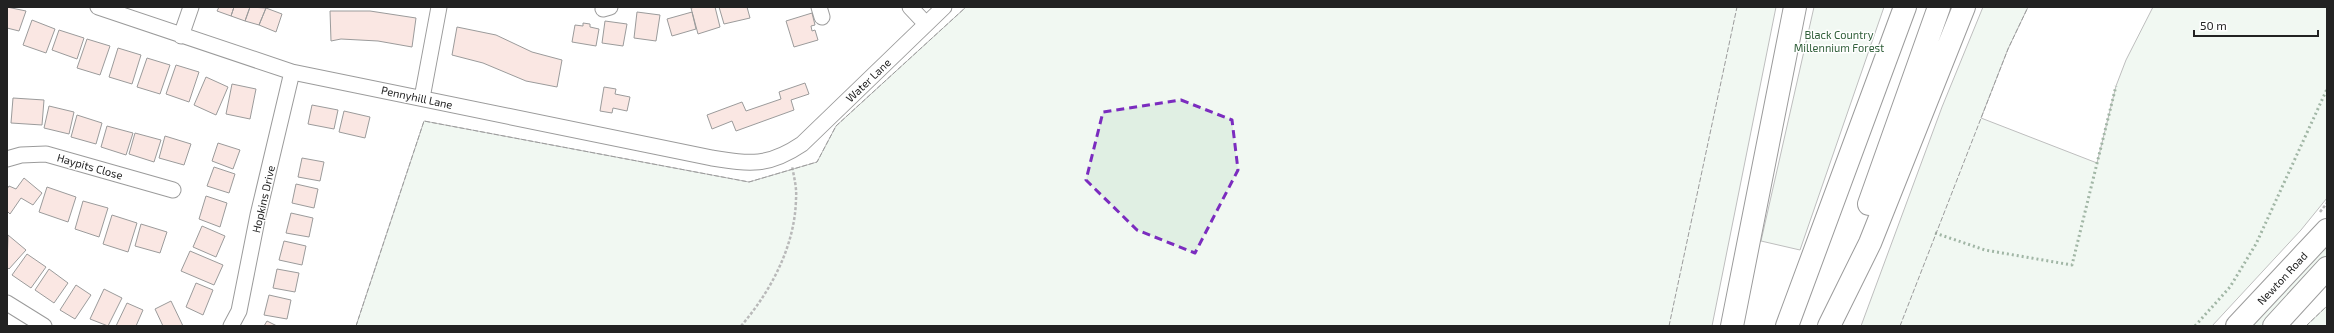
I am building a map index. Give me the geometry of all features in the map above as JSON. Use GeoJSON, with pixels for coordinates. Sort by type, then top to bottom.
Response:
{"type":"FeatureCollection","features":[{"type":"Feature","properties":{"kind":"highway"},"geometry":{"type":"LineString","coordinates":[[1732,326],[1795,7]]}},
{"type":"Feature","properties":{"kind":"highway"},"geometry":{"type":"LineString","coordinates":[[1787,326],[1846,162],[1905,7]]}},
{"type":"Feature","properties":{"kind":"highway"},"geometry":{"type":"LineString","coordinates":[[1826,326],[1939,7]]}},
{"type":"Feature","properties":{"kind":"highway"},"geometry":{"type":"LineString","coordinates":[[1829,326],[1870,243],[1964,7]]}},
{"type":"Feature","properties":{"kind":"highway","name":"Newton Road"},"geometry":{"type":"LineString","coordinates":[[2237,326],[2327,230]]}},
{"type":"Feature","properties":{"kind":"highway"},"geometry":{"type":"LineString","coordinates":[[2274,326],[2327,268]]}},
{"type":"Feature","properties":{"kind":"street","name":"Pennyhill Lane"},"geometry":{"type":"LineString","coordinates":[[98,7],[292,72],[744,163]]}},
{"type":"Feature","properties":{"kind":"street"},"geometry":{"type":"LineString","coordinates":[[181,36],[191,7]]}},
{"type":"Feature","properties":{"kind":"street"},"geometry":{"type":"LineString","coordinates":[[422,98],[439,7]]}},
{"type":"Feature","properties":{"kind":"street"},"geometry":{"type":"LineString","coordinates":[[910,7],[926,24]]}},
{"type":"Feature","properties":{"kind":"street","name":"Water Lane"},"geometry":{"type":"LineString","coordinates":[[744,163],[771,161],[791,152],[802,144],[944,7]]}},
{"type":"Feature","properties":{"kind":"street","name":"Hopkins Drive"},"geometry":{"type":"LineString","coordinates":[[231,326],[239,311],[258,215],[292,72]]}},
{"type":"Feature","properties":{"kind":"street","name":"Haypits Close"},"geometry":{"type":"LineString","coordinates":[[7,159],[21,155],[46,154],[173,190]]}},
{"type":"Feature","properties":{"kind":"street"},"geometry":{"type":"LineString","coordinates":[[7,303],[44,326]]}},
{"type":"Feature","properties":{"kind":"path"},"geometry":{"type":"LineString","coordinates":[[742,326],[775,279],[794,223],[796,198],[791,152]]}},
{"type":"Feature","properties":{"kind":"highlighted area"},"geometry":{"type":"Polygon","coordinates":[[[1181,100],[1232,120],[1238,170],[1195,253],[1137,230],[1086,180],[1103,112],[1181,100]]]}},
{"type":"Feature","properties":{"kind":"green space"},"geometry":{"type":"Polygon","coordinates":[[[966,7],[1776,7],[1712,326],[356,326],[424,121],[749,182],[817,162],[836,126],[966,7]]]}},
{"type":"Feature","properties":{"kind":"green space","name":"Black Country Millennium Forest"},"geometry":{"type":"Polygon","coordinates":[[[1814,7],[1884,7],[1800,250],[1761,241],[1814,7]]]}},
{"type":"Feature","properties":{"kind":"green space"},"geometry":{"type":"Polygon","coordinates":[[[1983,7],[2028,7],[2008,49],[1981,118],[2097,163],[2116,86],[2126,60],[2153,7],[2327,7],[2327,198],[2301,230],[2212,326],[1861,326],[1942,107],[1983,7]]]}},
{"type":"Feature","properties":{"kind":"green space"},"geometry":{"type":"Polygon","coordinates":[[[2327,241],[2327,258],[2263,326],[2248,326],[2327,241]]]}},
{"type":"Feature","properties":{"kind":"green space"},"geometry":{"type":"Polygon","coordinates":[[[2327,306],[2327,326],[2306,326],[2327,306]]]}},
{"type":"Feature","properties":{"kind":"building"},"geometry":{"type":"Polygon","coordinates":[[[7,7],[26,11],[19,31],[7,28],[7,7]]]}},
{"type":"Feature","properties":{"kind":"building"},"geometry":{"type":"Polygon","coordinates":[[[219,7],[234,7],[231,16],[217,11],[219,7]]]}},
{"type":"Feature","properties":{"kind":"building"},"geometry":{"type":"Polygon","coordinates":[[[234,7],[250,7],[245,21],[231,16],[234,7]]]}},
{"type":"Feature","properties":{"kind":"building"},"geometry":{"type":"Polygon","coordinates":[[[250,7],[266,8],[259,25],[245,21],[250,7]]]}},
{"type":"Feature","properties":{"kind":"building"},"geometry":{"type":"Polygon","coordinates":[[[715,7],[720,27],[698,34],[691,8],[715,7]]]}},
{"type":"Feature","properties":{"kind":"building"},"geometry":{"type":"Polygon","coordinates":[[[719,7],[747,7],[750,18],[724,24],[719,7]]]}},
{"type":"Feature","properties":{"kind":"building"},"geometry":{"type":"Polygon","coordinates":[[[266,8],[282,14],[276,32],[259,25],[266,8]]]}},
{"type":"Feature","properties":{"kind":"building"},"geometry":{"type":"Polygon","coordinates":[[[330,11],[370,11],[416,18],[412,47],[378,41],[341,39],[331,41],[330,11]]]}},
{"type":"Feature","properties":{"kind":"building"},"geometry":{"type":"Polygon","coordinates":[[[637,12],[660,15],[656,41],[634,38],[637,12]]]}},
{"type":"Feature","properties":{"kind":"building"},"geometry":{"type":"Polygon","coordinates":[[[692,12],[696,29],[672,36],[667,19],[692,12]]]}},
{"type":"Feature","properties":{"kind":"building"},"geometry":{"type":"Polygon","coordinates":[[[812,13],[815,25],[811,26],[812,31],[815,30],[818,40],[794,47],[786,21],[812,13]]]}},
{"type":"Feature","properties":{"kind":"building"},"geometry":{"type":"Polygon","coordinates":[[[32,20],[55,29],[46,53],[23,45],[32,20]]]}},
{"type":"Feature","properties":{"kind":"building"},"geometry":{"type":"Polygon","coordinates":[[[605,21],[627,24],[623,46],[602,43],[605,21]]]}},
{"type":"Feature","properties":{"kind":"building"},"geometry":{"type":"Polygon","coordinates":[[[583,23],[590,24],[590,27],[599,29],[596,46],[572,42],[575,25],[583,26],[583,23]]]}},
{"type":"Feature","properties":{"kind":"building"},"geometry":{"type":"Polygon","coordinates":[[[457,27],[496,35],[532,52],[562,60],[557,87],[526,81],[483,63],[452,55],[457,27]]]}},
{"type":"Feature","properties":{"kind":"building"},"geometry":{"type":"Polygon","coordinates":[[[59,30],[84,38],[77,59],[52,50],[59,30]]]}},
{"type":"Feature","properties":{"kind":"building"},"geometry":{"type":"Polygon","coordinates":[[[87,39],[110,46],[100,75],[77,68],[87,39]]]}},
{"type":"Feature","properties":{"kind":"building"},"geometry":{"type":"Polygon","coordinates":[[[118,48],[141,55],[132,84],[109,77],[118,48]]]}},
{"type":"Feature","properties":{"kind":"building"},"geometry":{"type":"Polygon","coordinates":[[[147,58],[170,65],[160,94],[137,87],[147,58]]]}},
{"type":"Feature","properties":{"kind":"building"},"geometry":{"type":"Polygon","coordinates":[[[176,65],[199,72],[189,102],[166,94],[176,65]]]}},
{"type":"Feature","properties":{"kind":"building"},"geometry":{"type":"Polygon","coordinates":[[[206,77],[228,87],[216,115],[194,105],[206,77]]]}},
{"type":"Feature","properties":{"kind":"building"},"geometry":{"type":"Polygon","coordinates":[[[805,83],[809,94],[791,100],[794,110],[736,131],[732,121],[712,129],[707,115],[742,102],[746,111],[781,99],[779,92],[805,83]]]}},
{"type":"Feature","properties":{"kind":"building"},"geometry":{"type":"Polygon","coordinates":[[[232,84],[256,89],[250,119],[226,114],[232,84]]]}},
{"type":"Feature","properties":{"kind":"building"},"geometry":{"type":"Polygon","coordinates":[[[604,87],[616,89],[615,94],[630,97],[627,111],[613,108],[612,113],[600,111],[604,87]]]}},
{"type":"Feature","properties":{"kind":"building"},"geometry":{"type":"Polygon","coordinates":[[[13,98],[44,100],[42,125],[11,123],[13,98]]]}},
{"type":"Feature","properties":{"kind":"building"},"geometry":{"type":"Polygon","coordinates":[[[312,105],[338,110],[334,129],[308,124],[312,105]]]}},
{"type":"Feature","properties":{"kind":"building"},"geometry":{"type":"Polygon","coordinates":[[[49,106],[74,112],[69,134],[44,128],[49,106]]]}},
{"type":"Feature","properties":{"kind":"building"},"geometry":{"type":"Polygon","coordinates":[[[344,111],[370,117],[365,138],[339,132],[344,111]]]}},
{"type":"Feature","properties":{"kind":"building"},"geometry":{"type":"Polygon","coordinates":[[[77,115],[102,123],[96,144],[71,137],[77,115]]]}},
{"type":"Feature","properties":{"kind":"building"},"geometry":{"type":"Polygon","coordinates":[[[107,126],[133,133],[126,155],[101,147],[107,126]]]}},
{"type":"Feature","properties":{"kind":"building"},"geometry":{"type":"Polygon","coordinates":[[[135,133],[161,140],[154,162],[129,154],[135,133]]]}},
{"type":"Feature","properties":{"kind":"building"},"geometry":{"type":"Polygon","coordinates":[[[165,136],[191,144],[184,165],[159,158],[165,136]]]}},
{"type":"Feature","properties":{"kind":"building"},"geometry":{"type":"Polygon","coordinates":[[[218,143],[240,150],[233,169],[212,161],[218,143]]]}},
{"type":"Feature","properties":{"kind":"building"},"geometry":{"type":"Polygon","coordinates":[[[302,158],[324,162],[320,181],[298,177],[302,158]]]}},
{"type":"Feature","properties":{"kind":"building"},"geometry":{"type":"Polygon","coordinates":[[[214,167],[235,174],[229,193],[207,186],[214,167]]]}},
{"type":"Feature","properties":{"kind":"building"},"geometry":{"type":"Polygon","coordinates":[[[24,178],[42,193],[33,205],[21,198],[10,214],[7,211],[7,189],[9,186],[16,189],[24,178]]]}},
{"type":"Feature","properties":{"kind":"building"},"geometry":{"type":"Polygon","coordinates":[[[296,184],[318,189],[314,208],[292,203],[296,184]]]}},
{"type":"Feature","properties":{"kind":"building"},"geometry":{"type":"Polygon","coordinates":[[[47,187],[76,197],[68,222],[39,212],[47,187]]]}},
{"type":"Feature","properties":{"kind":"building"},"geometry":{"type":"Polygon","coordinates":[[[206,196],[227,203],[220,227],[199,219],[206,196]]]}},
{"type":"Feature","properties":{"kind":"building"},"geometry":{"type":"Polygon","coordinates":[[[83,201],[108,208],[99,237],[75,229],[83,201]]]}},
{"type":"Feature","properties":{"kind":"building"},"geometry":{"type":"Polygon","coordinates":[[[291,213],[313,218],[309,237],[286,233],[291,213]]]}},
{"type":"Feature","properties":{"kind":"building"},"geometry":{"type":"Polygon","coordinates":[[[112,215],[137,223],[128,252],[103,244],[112,215]]]}},
{"type":"Feature","properties":{"kind":"building"},"geometry":{"type":"Polygon","coordinates":[[[141,224],[167,232],[160,253],[135,246],[141,224]]]}},
{"type":"Feature","properties":{"kind":"building"},"geometry":{"type":"Polygon","coordinates":[[[202,226],[225,236],[216,257],[193,247],[202,226]]]}},
{"type":"Feature","properties":{"kind":"building"},"geometry":{"type":"Polygon","coordinates":[[[8,235],[26,250],[9,269],[7,267],[8,235]]]}},
{"type":"Feature","properties":{"kind":"building"},"geometry":{"type":"Polygon","coordinates":[[[284,241],[306,246],[302,265],[279,260],[284,241]]]}},
{"type":"Feature","properties":{"kind":"building"},"geometry":{"type":"Polygon","coordinates":[[[190,251],[223,265],[214,285],[181,271],[190,251]]]}},
{"type":"Feature","properties":{"kind":"building"},"geometry":{"type":"Polygon","coordinates":[[[27,254],[46,267],[31,288],[12,275],[27,254]]]}},
{"type":"Feature","properties":{"kind":"building"},"geometry":{"type":"Polygon","coordinates":[[[49,269],[68,283],[54,303],[35,290],[49,269]]]}},
{"type":"Feature","properties":{"kind":"building"},"geometry":{"type":"Polygon","coordinates":[[[277,269],[299,273],[295,292],[273,288],[277,269]]]}},
{"type":"Feature","properties":{"kind":"building"},"geometry":{"type":"Polygon","coordinates":[[[196,283],[213,290],[203,315],[186,307],[196,283]]]}},
{"type":"Feature","properties":{"kind":"building"},"geometry":{"type":"Polygon","coordinates":[[[76,285],[91,295],[75,319],[60,310],[76,285]]]}},
{"type":"Feature","properties":{"kind":"building"},"geometry":{"type":"Polygon","coordinates":[[[104,289],[122,298],[108,326],[90,319],[104,289]]]}},
{"type":"Feature","properties":{"kind":"building"},"geometry":{"type":"Polygon","coordinates":[[[269,295],[291,300],[287,319],[264,315],[269,295]]]}},
{"type":"Feature","properties":{"kind":"building"},"geometry":{"type":"Polygon","coordinates":[[[171,301],[183,326],[163,326],[155,309],[171,301]]]}},
{"type":"Feature","properties":{"kind":"building"},"geometry":{"type":"Polygon","coordinates":[[[127,303],[143,310],[136,326],[116,326],[127,303]]]}},
{"type":"Feature","properties":{"kind":"building"},"geometry":{"type":"Polygon","coordinates":[[[267,321],[277,326],[264,326],[267,321]]]}},
{"type":"Feature","properties":{"kind":"hedge"},"geometry":{"type":"LineString","coordinates":[[1935,233],[1985,250],[2072,265],[2116,86]]}},
{"type":"Feature","properties":{"kind":"hedge"},"geometry":{"type":"LineString","coordinates":[[2195,326],[2230,287],[2256,244],[2327,89]]}},
{"type":"Feature","properties":{"kind":"fence"},"geometry":{"type":"LineString","coordinates":[[356,326],[424,121],[749,182],[817,162],[836,126],[966,7]]}},
{"type":"Feature","properties":{"kind":"fence"},"geometry":{"type":"LineString","coordinates":[[1669,326],[1737,7]]}},
{"type":"Feature","properties":{"kind":"fence"},"geometry":{"type":"LineString","coordinates":[[1900,326],[2008,49],[2028,7]]}},
{"type":"Feature","properties":{"kind":"fence"},"geometry":{"type":"LineString","coordinates":[[2306,326],[2327,306]]}}]}
